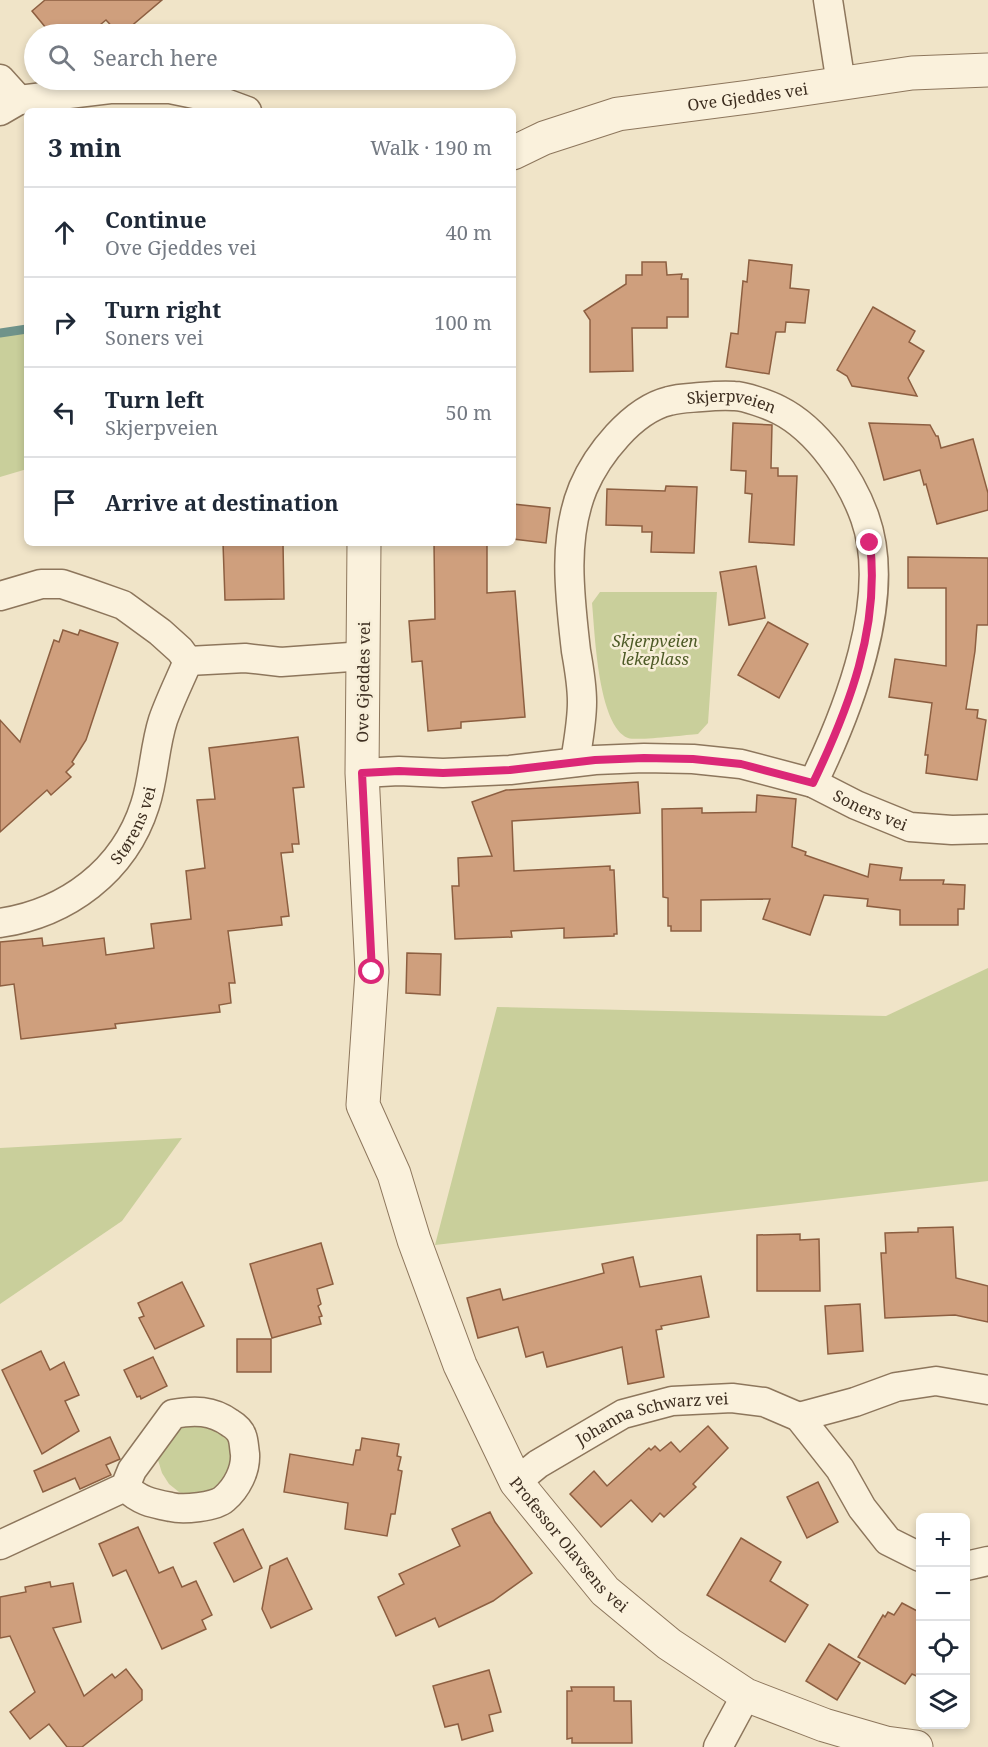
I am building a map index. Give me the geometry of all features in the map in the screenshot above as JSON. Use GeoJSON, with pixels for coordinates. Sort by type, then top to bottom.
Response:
{"type":"FeatureCollection","features":[{"type":"Feature","properties":{"kind":"street"},"geometry":{"type":"LineString","coordinates":[[828,0],[841,84]]}},
{"type":"Feature","properties":{"kind":"street","name":"Ove Gjeddes vei"},"geometry":{"type":"LineString","coordinates":[[516,152],[544,138],[618,114],[912,73],[988,70]]}},
{"type":"Feature","properties":{"kind":"street"},"geometry":{"type":"LineString","coordinates":[[0,79],[10,106],[104,90]]}},
{"type":"Feature","properties":{"kind":"street"},"geometry":{"type":"LineString","coordinates":[[175,90],[209,97],[239,108]]}},
{"type":"Feature","properties":{"kind":"street","name":"Skjerpveien"},"geometry":{"type":"LineString","coordinates":[[575,762],[582,702],[570,594],[570,556],[572,529],[582,489],[598,458],[615,437],[640,414],[668,401],[735,395],[779,410],[819,441],[836,464],[865,518],[873,568],[873,596],[861,665],[826,757],[813,783]]}},
{"type":"Feature","properties":{"kind":"street","name":"Ove Gjeddes vei"},"geometry":{"type":"LineString","coordinates":[[364,546],[362,773],[372,972],[363,1105],[394,1174]]}},
{"type":"Feature","properties":{"kind":"street"},"geometry":{"type":"LineString","coordinates":[[0,596],[41,584],[62,584],[89,593],[123,605],[160,632],[180,650],[188,661],[245,658],[281,662],[364,656]]}},
{"type":"Feature","properties":{"kind":"street","name":"Størens vei"},"geometry":{"type":"LineString","coordinates":[[0,923],[33,916],[68,902],[106,870],[121,853],[145,805],[163,720],[188,661]]}},
{"type":"Feature","properties":{"kind":"street","name":"Soners vei"},"geometry":{"type":"LineString","coordinates":[[362,773],[399,771],[443,773],[644,758],[693,759],[741,764],[813,783],[856,805],[910,827],[952,830],[988,829]]}},
{"type":"Feature","properties":{"kind":"street","name":"Professor Olavsens vei"},"geometry":{"type":"LineString","coordinates":[[394,1174],[414,1240],[460,1365],[516,1482],[605,1591],[669,1644],[746,1695],[824,1725],[886,1743],[915,1747]]}},
{"type":"Feature","properties":{"kind":"street"},"geometry":{"type":"LineString","coordinates":[[799,1417],[896,1387],[936,1381],[988,1390]]}},
{"type":"Feature","properties":{"kind":"street","name":"Johanna Schwarz vei"},"geometry":{"type":"LineString","coordinates":[[516,1482],[538,1464],[623,1414],[672,1401],[732,1398],[764,1402],[799,1417],[840,1469],[862,1509],[888,1541],[916,1555]]}},
{"type":"Feature","properties":{"kind":"street"},"geometry":{"type":"LineString","coordinates":[[0,1545],[125,1487]]}},
{"type":"Feature","properties":{"kind":"street"},"geometry":{"type":"LineString","coordinates":[[970,1565],[988,1561]]}},
{"type":"Feature","properties":{"kind":"street"},"geometry":{"type":"LineString","coordinates":[[718,1747],[746,1695]]}},
{"type":"Feature","properties":{"kind":"green space"},"geometry":{"type":"Polygon","coordinates":[[[24,331],[24,470],[0,477],[0,334],[24,331]]]}},
{"type":"Feature","properties":{"kind":"green space","name":"Skjerpveien lekeplass"},"geometry":{"type":"Polygon","coordinates":[[[600,592],[717,592],[708,723],[698,734],[633,739],[618,730],[604,698],[597,656],[592,603],[600,592]]]}},
{"type":"Feature","properties":{"kind":"green space"},"geometry":{"type":"Polygon","coordinates":[[[988,968],[988,1181],[435,1245],[497,1007],[886,1016],[988,968]]]}},
{"type":"Feature","properties":{"kind":"green space"},"geometry":{"type":"Polygon","coordinates":[[[182,1138],[122,1221],[0,1304],[0,1148],[182,1138]]]}},
{"type":"Feature","properties":{"kind":"green space"},"geometry":{"type":"Polygon","coordinates":[[[199,1420],[230,1439],[235,1463],[215,1492],[191,1496],[179,1492],[169,1484],[158,1460],[160,1447],[176,1426],[199,1420]]]}},
{"type":"Feature","properties":{"kind":"building"},"geometry":{"type":"Polygon","coordinates":[[[45,0],[162,0],[134,24],[110,24],[106,20],[101,24],[43,24],[32,11],[45,0]]]}},
{"type":"Feature","properties":{"kind":"building"},"geometry":{"type":"Polygon","coordinates":[[[749,260],[792,265],[790,288],[809,290],[805,323],[786,322],[785,332],[776,332],[769,374],[726,367],[731,333],[738,334],[743,281],[747,282],[749,260]]]}},
{"type":"Feature","properties":{"kind":"building"},"geometry":{"type":"Polygon","coordinates":[[[642,262],[666,262],[667,275],[682,274],[681,279],[688,279],[688,317],[667,317],[667,328],[632,328],[633,371],[590,372],[590,320],[584,311],[626,284],[626,275],[642,275],[642,262]]]}},
{"type":"Feature","properties":{"kind":"building"},"geometry":{"type":"Polygon","coordinates":[[[873,307],[915,331],[909,342],[924,351],[908,378],[917,396],[852,386],[847,376],[837,370],[873,307]]]}},
{"type":"Feature","properties":{"kind":"building"},"geometry":{"type":"Polygon","coordinates":[[[733,423],[772,425],[771,468],[778,468],[778,476],[797,476],[794,545],[749,542],[752,494],[745,493],[746,471],[731,470],[733,423]]]}},
{"type":"Feature","properties":{"kind":"building"},"geometry":{"type":"Polygon","coordinates":[[[869,423],[930,425],[938,436],[941,448],[973,439],[988,493],[988,510],[937,524],[920,470],[884,480],[869,423]]]}},
{"type":"Feature","properties":{"kind":"building"},"geometry":{"type":"Polygon","coordinates":[[[666,486],[697,487],[694,553],[651,552],[652,532],[642,532],[642,526],[606,525],[607,489],[665,491],[666,486]]]}},
{"type":"Feature","properties":{"kind":"building"},"geometry":{"type":"Polygon","coordinates":[[[516,504],[550,508],[546,543],[516,539],[516,504]]]}},
{"type":"Feature","properties":{"kind":"building"},"geometry":{"type":"Polygon","coordinates":[[[223,546],[283,546],[284,599],[225,600],[223,546]]]}},
{"type":"Feature","properties":{"kind":"building"},"geometry":{"type":"Polygon","coordinates":[[[434,546],[487,546],[487,593],[515,591],[525,717],[461,722],[461,728],[428,731],[422,661],[412,662],[409,621],[435,619],[434,546]]]}},
{"type":"Feature","properties":{"kind":"building"},"geometry":{"type":"Polygon","coordinates":[[[908,557],[988,558],[988,625],[977,625],[966,709],[978,710],[977,718],[986,720],[977,780],[926,773],[928,755],[925,755],[932,703],[889,697],[895,659],[946,666],[946,588],[908,588],[908,557]]]}},
{"type":"Feature","properties":{"kind":"building"},"geometry":{"type":"Polygon","coordinates":[[[756,566],[765,618],[729,625],[720,572],[756,566]]]}},
{"type":"Feature","properties":{"kind":"building"},"geometry":{"type":"Polygon","coordinates":[[[768,622],[808,644],[779,698],[738,675],[768,622]]]}},
{"type":"Feature","properties":{"kind":"building"},"geometry":{"type":"Polygon","coordinates":[[[63,630],[78,635],[80,630],[118,643],[86,740],[72,762],[74,764],[66,772],[71,777],[51,795],[47,790],[0,832],[0,720],[20,742],[54,640],[59,642],[63,630]]]}},
{"type":"Feature","properties":{"kind":"building"},"geometry":{"type":"Polygon","coordinates":[[[298,737],[304,787],[293,788],[299,844],[292,844],[293,852],[281,853],[289,916],[281,917],[282,925],[228,931],[235,983],[229,983],[231,1003],[219,1005],[220,1012],[115,1024],[116,1028],[21,1039],[14,984],[0,986],[0,942],[42,938],[43,946],[104,938],[106,955],[154,948],[151,924],[191,919],[186,871],[205,868],[197,800],[215,799],[209,748],[298,737]]]}},
{"type":"Feature","properties":{"kind":"building"},"geometry":{"type":"Polygon","coordinates":[[[638,782],[640,813],[512,821],[514,871],[610,866],[610,870],[614,870],[617,934],[564,938],[564,928],[511,931],[512,937],[455,939],[452,886],[459,886],[458,858],[492,856],[472,802],[506,790],[638,782]]]}},
{"type":"Feature","properties":{"kind":"building"},"geometry":{"type":"Polygon","coordinates":[[[757,795],[796,799],[792,847],[806,852],[805,855],[868,877],[870,864],[902,868],[900,880],[944,880],[943,884],[965,885],[964,909],[958,909],[958,925],[900,925],[900,910],[867,906],[868,899],[824,895],[810,935],[763,919],[770,899],[701,900],[701,931],[671,931],[671,926],[668,926],[668,898],[663,897],[662,809],[702,808],[702,813],[756,812],[757,795]]]}},
{"type":"Feature","properties":{"kind":"building"},"geometry":{"type":"Polygon","coordinates":[[[407,953],[441,954],[440,995],[406,993],[407,953]]]}},
{"type":"Feature","properties":{"kind":"building"},"geometry":{"type":"Polygon","coordinates":[[[953,1227],[956,1278],[988,1286],[988,1322],[955,1315],[885,1318],[881,1253],[886,1253],[885,1233],[918,1232],[918,1228],[953,1227]]]}},
{"type":"Feature","properties":{"kind":"building"},"geometry":{"type":"Polygon","coordinates":[[[800,1234],[800,1240],[819,1239],[820,1291],[757,1291],[757,1235],[800,1234]]]}},
{"type":"Feature","properties":{"kind":"building"},"geometry":{"type":"Polygon","coordinates":[[[321,1243],[333,1284],[317,1289],[321,1304],[318,1306],[322,1316],[319,1317],[321,1324],[272,1338],[250,1264],[321,1243]]]}},
{"type":"Feature","properties":{"kind":"building"},"geometry":{"type":"Polygon","coordinates":[[[633,1257],[640,1287],[701,1276],[709,1317],[661,1326],[662,1329],[656,1330],[664,1377],[628,1384],[622,1347],[547,1367],[543,1352],[526,1357],[518,1327],[478,1338],[467,1298],[500,1289],[503,1300],[604,1273],[602,1264],[633,1257]]]}},
{"type":"Feature","properties":{"kind":"building"},"geometry":{"type":"Polygon","coordinates":[[[182,1282],[204,1326],[155,1349],[139,1318],[144,1316],[138,1303],[182,1282]]]}},
{"type":"Feature","properties":{"kind":"building"},"geometry":{"type":"Polygon","coordinates":[[[860,1304],[863,1351],[828,1354],[825,1306],[860,1304]]]}},
{"type":"Feature","properties":{"kind":"building"},"geometry":{"type":"Polygon","coordinates":[[[237,1339],[271,1339],[271,1372],[237,1372],[237,1339]]]}},
{"type":"Feature","properties":{"kind":"building"},"geometry":{"type":"Polygon","coordinates":[[[41,1351],[50,1370],[64,1362],[79,1395],[65,1401],[79,1431],[42,1454],[2,1370],[41,1351]]]}},
{"type":"Feature","properties":{"kind":"building"},"geometry":{"type":"Polygon","coordinates":[[[153,1357],[167,1386],[141,1399],[140,1396],[137,1397],[124,1370],[153,1357]]]}},
{"type":"Feature","properties":{"kind":"building"},"geometry":{"type":"Polygon","coordinates":[[[708,1426],[728,1448],[693,1484],[696,1487],[664,1517],[660,1513],[652,1522],[631,1500],[601,1527],[570,1494],[594,1471],[607,1486],[649,1448],[651,1450],[655,1446],[660,1451],[671,1442],[680,1452],[708,1426]]]}},
{"type":"Feature","properties":{"kind":"building"},"geometry":{"type":"Polygon","coordinates":[[[110,1437],[120,1459],[106,1465],[111,1475],[80,1489],[75,1478],[43,1492],[34,1471],[110,1437]]]}},
{"type":"Feature","properties":{"kind":"building"},"geometry":{"type":"Polygon","coordinates":[[[362,1438],[399,1444],[397,1456],[401,1457],[398,1470],[402,1471],[395,1514],[391,1514],[387,1536],[345,1529],[348,1503],[284,1492],[290,1454],[353,1465],[356,1450],[360,1450],[362,1438]]]}},
{"type":"Feature","properties":{"kind":"building"},"geometry":{"type":"Polygon","coordinates":[[[818,1482],[838,1522],[807,1538],[787,1497],[818,1482]]]}},
{"type":"Feature","properties":{"kind":"building"},"geometry":{"type":"Polygon","coordinates":[[[490,1512],[532,1573],[493,1601],[439,1627],[435,1618],[396,1636],[378,1597],[404,1584],[399,1574],[460,1546],[452,1529],[490,1512]]]}},
{"type":"Feature","properties":{"kind":"building"},"geometry":{"type":"Polygon","coordinates":[[[138,1527],[159,1573],[173,1567],[182,1587],[196,1581],[212,1615],[202,1620],[206,1629],[162,1649],[126,1570],[113,1576],[99,1544],[138,1527]]]}},
{"type":"Feature","properties":{"kind":"building"},"geometry":{"type":"Polygon","coordinates":[[[243,1529],[262,1568],[234,1582],[214,1543],[243,1529]]]}},
{"type":"Feature","properties":{"kind":"building"},"geometry":{"type":"Polygon","coordinates":[[[741,1538],[781,1562],[770,1581],[808,1605],[785,1642],[707,1595],[741,1538]]]}},
{"type":"Feature","properties":{"kind":"building"},"geometry":{"type":"Polygon","coordinates":[[[287,1558],[312,1609],[271,1628],[262,1609],[270,1566],[287,1558]]]}},
{"type":"Feature","properties":{"kind":"building"},"geometry":{"type":"Polygon","coordinates":[[[50,1582],[51,1587],[73,1583],[81,1622],[53,1628],[84,1696],[112,1674],[115,1678],[126,1669],[142,1690],[142,1700],[82,1747],[67,1747],[49,1724],[30,1739],[10,1712],[35,1692],[10,1636],[0,1638],[0,1597],[26,1592],[25,1587],[50,1582]]]}},
{"type":"Feature","properties":{"kind":"building"},"geometry":{"type":"Polygon","coordinates":[[[902,1603],[916,1610],[916,1676],[912,1674],[905,1684],[858,1657],[883,1615],[885,1617],[888,1612],[894,1615],[902,1603]]]}},
{"type":"Feature","properties":{"kind":"building"},"geometry":{"type":"Polygon","coordinates":[[[829,1644],[860,1663],[837,1700],[806,1681],[829,1644]]]}},
{"type":"Feature","properties":{"kind":"building"},"geometry":{"type":"Polygon","coordinates":[[[489,1670],[501,1712],[489,1715],[493,1731],[462,1740],[458,1724],[445,1727],[433,1686],[489,1670]]]}},
{"type":"Feature","properties":{"kind":"building"},"geometry":{"type":"Polygon","coordinates":[[[571,1687],[614,1687],[614,1701],[631,1701],[632,1743],[572,1743],[572,1738],[567,1739],[567,1691],[572,1691],[571,1687]]]}},
{"type":"Feature","properties":{"kind":"waterway"},"geometry":{"type":"LineString","coordinates":[[0,333],[24,329]]}},
{"type":"Feature","properties":{"kind":"route"},"geometry":{"type":"LineString","coordinates":[[372,972],[362,773],[399,771],[443,773],[510,770],[595,760],[693,759],[741,764],[813,783],[826,757],[861,665],[873,596],[870,543]]}}]}
